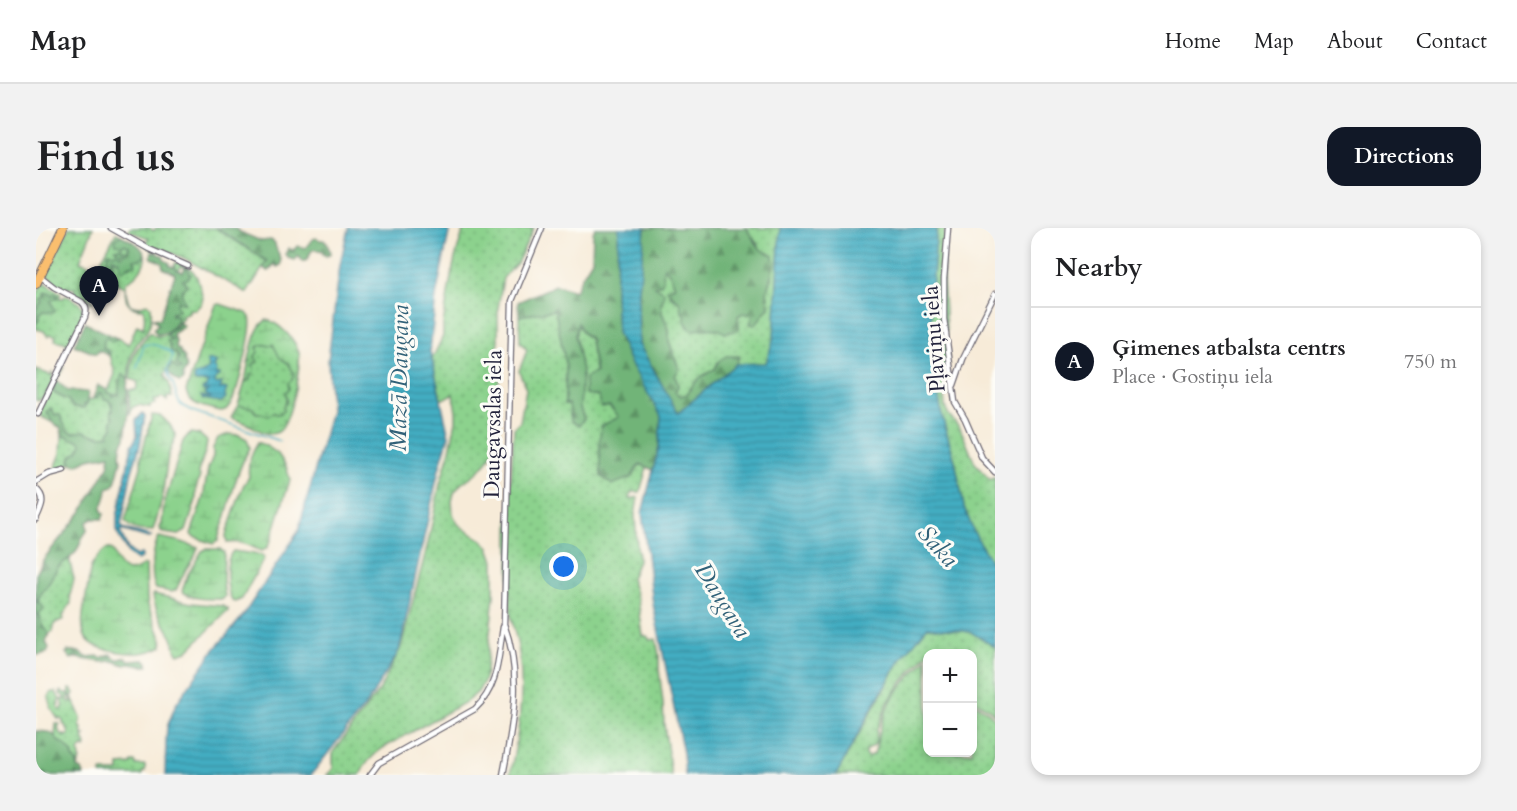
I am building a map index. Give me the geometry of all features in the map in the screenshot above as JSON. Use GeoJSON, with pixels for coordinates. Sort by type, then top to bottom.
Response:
{"type":"FeatureCollection","features":[{"type":"Feature","properties":{"kind":"highway"},"geometry":{"type":"LineString","coordinates":[[38,280],[63,228]]}},
{"type":"Feature","properties":{"kind":"street"},"geometry":{"type":"LineString","coordinates":[[111,228],[149,249],[188,266]]}},
{"type":"Feature","properties":{"kind":"street","name":"Pļaviņu iela"},"geometry":{"type":"LineString","coordinates":[[948,228],[944,320],[955,402],[982,458],[995,472]]}},
{"type":"Feature","properties":{"kind":"street","name":"Daugavsalas iela"},"geometry":{"type":"LineString","coordinates":[[370,775],[379,763],[475,709],[492,685],[504,624],[512,301],[542,229]]}},
{"type":"Feature","properties":{"kind":"street"},"geometry":{"type":"LineString","coordinates":[[38,280],[82,302],[86,311],[38,414]]}},
{"type":"Feature","properties":{"kind":"street"},"geometry":{"type":"LineString","coordinates":[[953,386],[963,359],[995,294]]}},
{"type":"Feature","properties":{"kind":"street"},"geometry":{"type":"LineString","coordinates":[[36,482],[49,474],[64,470]]}},
{"type":"Feature","properties":{"kind":"street"},"geometry":{"type":"LineString","coordinates":[[36,489],[41,495],[42,505],[36,519]]}},
{"type":"Feature","properties":{"kind":"street","name":"Daugavsalas iela"},"geometry":{"type":"LineString","coordinates":[[503,775],[515,693],[512,656],[504,624]]}},
{"type":"Feature","properties":{"kind":"green space"},"geometry":{"type":"Polygon","coordinates":[[[69,228],[93,228],[80,261],[97,268],[116,233],[121,235],[124,244],[130,245],[122,257],[119,257],[120,249],[117,248],[117,252],[106,261],[98,274],[101,279],[93,281],[88,294],[92,303],[73,294],[75,288],[70,288],[68,291],[68,287],[65,290],[46,275],[69,228]]]}},
{"type":"Feature","properties":{"kind":"green space"},"geometry":{"type":"Polygon","coordinates":[[[130,228],[149,228],[154,231],[156,228],[216,228],[267,261],[247,293],[184,258],[157,247],[158,252],[149,248],[144,244],[149,238],[129,231],[130,228]]]}},
{"type":"Feature","properties":{"kind":"green space"},"geometry":{"type":"Polygon","coordinates":[[[216,228],[234,228],[261,241],[271,240],[275,243],[281,265],[277,267],[275,264],[268,271],[263,268],[267,261],[216,228]]]}},
{"type":"Feature","properties":{"kind":"green space"},"geometry":{"type":"Polygon","coordinates":[[[464,228],[534,228],[517,263],[503,278],[498,308],[499,431],[495,448],[487,462],[461,484],[454,493],[452,501],[453,514],[458,524],[489,547],[494,561],[494,596],[485,679],[478,692],[466,702],[379,751],[367,763],[360,775],[327,775],[333,769],[333,752],[380,689],[401,647],[428,543],[456,421],[453,394],[441,400],[432,359],[443,336],[450,282],[464,228]]]}},
{"type":"Feature","properties":{"kind":"green space"},"geometry":{"type":"Polygon","coordinates":[[[595,228],[619,228],[615,292],[617,332],[631,364],[661,415],[659,447],[653,470],[640,464],[630,478],[612,485],[601,476],[599,449],[601,426],[619,417],[610,406],[601,407],[599,396],[585,394],[585,378],[596,372],[590,340],[582,332],[578,323],[575,336],[582,371],[580,408],[584,419],[579,426],[571,421],[569,404],[565,404],[566,366],[555,310],[519,316],[518,302],[556,285],[575,291],[592,260],[595,228]]]}},
{"type":"Feature","properties":{"kind":"green space"},"geometry":{"type":"Polygon","coordinates":[[[645,228],[746,228],[761,250],[773,255],[774,265],[767,291],[769,307],[755,325],[750,324],[753,315],[743,313],[738,316],[739,330],[725,333],[713,329],[691,330],[684,320],[686,317],[679,301],[671,296],[667,289],[675,286],[664,267],[663,280],[661,284],[655,286],[664,292],[661,304],[662,313],[669,329],[669,341],[679,369],[675,376],[678,386],[675,392],[681,396],[688,394],[695,382],[715,369],[718,362],[726,356],[739,356],[736,364],[678,413],[639,344],[638,301],[645,228]]]}},
{"type":"Feature","properties":{"kind":"green space"},"geometry":{"type":"Polygon","coordinates":[[[746,228],[780,228],[774,337],[766,363],[736,364],[739,357],[718,362],[715,369],[702,376],[688,394],[681,396],[675,392],[678,386],[675,376],[679,369],[669,341],[669,329],[662,313],[661,304],[664,296],[654,286],[661,284],[664,266],[675,286],[668,288],[671,296],[679,301],[682,312],[708,328],[719,329],[725,333],[739,329],[738,316],[744,312],[753,315],[769,307],[767,291],[772,277],[758,245],[746,228]]]}},
{"type":"Feature","properties":{"kind":"green space"},"geometry":{"type":"Polygon","coordinates":[[[937,228],[945,228],[943,279],[948,365],[942,369],[945,407],[960,428],[975,463],[990,480],[995,477],[995,565],[990,561],[973,530],[964,507],[955,461],[942,416],[931,352],[931,300],[937,228]]]}},
{"type":"Feature","properties":{"kind":"green space"},"geometry":{"type":"Polygon","coordinates":[[[121,235],[139,246],[145,256],[134,260],[135,265],[130,265],[123,271],[120,270],[119,261],[112,258],[113,265],[109,280],[100,274],[96,275],[95,272],[106,263],[109,252],[114,254],[117,252],[115,249],[121,248],[124,250],[119,254],[122,256],[129,249],[129,246],[125,244],[122,246],[116,244],[115,240],[121,235]]]}},
{"type":"Feature","properties":{"kind":"green space"},"geometry":{"type":"Polygon","coordinates":[[[317,238],[327,242],[331,252],[329,255],[326,256],[322,251],[314,249],[305,261],[302,261],[299,256],[295,260],[288,258],[286,254],[289,248],[295,249],[297,246],[305,248],[317,238]]]}},
{"type":"Feature","properties":{"kind":"green space"},"geometry":{"type":"Polygon","coordinates":[[[152,252],[163,256],[164,260],[170,263],[169,265],[173,267],[175,265],[176,270],[183,272],[187,268],[191,275],[183,280],[187,285],[181,292],[185,303],[179,300],[177,305],[179,310],[172,313],[172,315],[177,315],[177,321],[160,334],[153,329],[158,324],[153,318],[160,319],[175,274],[163,268],[162,263],[152,258],[152,252]]]}},
{"type":"Feature","properties":{"kind":"green space"},"geometry":{"type":"Polygon","coordinates":[[[145,256],[143,266],[134,277],[126,282],[127,297],[130,305],[138,307],[147,304],[151,307],[150,324],[135,347],[130,360],[128,378],[122,375],[119,381],[119,395],[113,396],[107,393],[115,374],[109,351],[103,348],[103,341],[106,337],[115,341],[117,338],[129,344],[137,325],[145,329],[143,309],[130,306],[126,300],[125,287],[109,280],[112,272],[111,259],[119,261],[120,270],[133,265],[134,260],[145,256]]]}},
{"type":"Feature","properties":{"kind":"green space"},"geometry":{"type":"Polygon","coordinates":[[[176,262],[193,271],[203,298],[195,310],[189,310],[175,324],[178,319],[172,313],[179,310],[177,305],[179,300],[185,303],[181,292],[185,287],[183,280],[189,276],[187,268],[181,266],[179,270],[176,270],[176,262]]]}},
{"type":"Feature","properties":{"kind":"green space"},"geometry":{"type":"Polygon","coordinates":[[[43,282],[61,293],[59,298],[64,298],[65,295],[78,302],[82,308],[83,316],[69,347],[67,343],[55,340],[56,336],[50,334],[48,337],[44,331],[36,329],[36,296],[43,282]]]}},
{"type":"Feature","properties":{"kind":"green space"},"geometry":{"type":"Polygon","coordinates":[[[46,292],[52,295],[57,294],[57,297],[51,301],[55,311],[43,312],[36,323],[36,309],[46,292]]]}},
{"type":"Feature","properties":{"kind":"green space"},"geometry":{"type":"Polygon","coordinates":[[[220,304],[247,313],[251,324],[236,390],[229,406],[226,410],[221,411],[195,403],[186,391],[214,310],[216,305],[220,304]]]}},
{"type":"Feature","properties":{"kind":"green space"},"geometry":{"type":"Polygon","coordinates":[[[555,309],[566,366],[565,404],[569,403],[584,419],[580,408],[582,371],[575,336],[578,322],[582,332],[590,340],[599,396],[620,417],[630,478],[640,464],[647,467],[640,492],[631,492],[630,499],[638,497],[635,516],[638,560],[631,579],[638,599],[643,636],[647,636],[650,640],[656,639],[671,775],[510,775],[521,704],[519,655],[511,613],[509,549],[514,428],[520,422],[526,389],[519,371],[527,350],[520,342],[519,316],[555,309]]]}},
{"type":"Feature","properties":{"kind":"green space"},"geometry":{"type":"Polygon","coordinates":[[[267,320],[286,333],[299,353],[296,382],[287,419],[278,432],[269,434],[231,417],[238,405],[253,408],[256,413],[268,416],[274,412],[279,414],[284,410],[287,400],[285,392],[289,389],[288,383],[294,375],[289,364],[280,358],[273,344],[257,347],[258,352],[255,356],[258,362],[252,365],[253,374],[245,382],[254,338],[267,320]]]}},
{"type":"Feature","properties":{"kind":"green space"},"geometry":{"type":"Polygon","coordinates":[[[180,322],[184,325],[183,328],[173,336],[177,349],[185,358],[187,368],[183,375],[184,379],[179,382],[168,372],[171,365],[181,369],[176,363],[178,356],[171,351],[167,341],[172,339],[167,337],[168,333],[180,322]]]}},
{"type":"Feature","properties":{"kind":"green space"},"geometry":{"type":"Polygon","coordinates":[[[85,323],[117,338],[112,342],[106,337],[104,341],[103,348],[110,356],[99,350],[96,354],[74,345],[85,323]]]}},
{"type":"Feature","properties":{"kind":"green space"},"geometry":{"type":"Polygon","coordinates":[[[150,332],[159,336],[168,333],[172,339],[169,341],[171,347],[178,356],[181,369],[171,365],[164,375],[169,383],[172,397],[167,397],[167,401],[162,397],[154,400],[155,404],[150,407],[138,405],[133,407],[130,414],[129,390],[136,390],[138,382],[130,379],[133,358],[137,348],[150,332]]]}},
{"type":"Feature","properties":{"kind":"green space"},"geometry":{"type":"Polygon","coordinates":[[[273,344],[280,357],[289,364],[294,375],[284,410],[279,414],[267,416],[238,405],[245,382],[250,379],[259,346],[273,344]]]}},
{"type":"Feature","properties":{"kind":"green space"},"geometry":{"type":"Polygon","coordinates":[[[63,366],[54,384],[54,393],[68,400],[73,407],[84,408],[88,401],[87,398],[92,400],[102,393],[104,398],[112,403],[113,428],[109,435],[66,431],[60,415],[55,415],[51,408],[47,414],[53,423],[40,416],[45,398],[63,366]]]}},
{"type":"Feature","properties":{"kind":"green space"},"geometry":{"type":"Polygon","coordinates":[[[36,370],[51,375],[53,372],[49,388],[38,401],[36,400],[36,370]]]}},
{"type":"Feature","properties":{"kind":"green space"},"geometry":{"type":"Polygon","coordinates":[[[122,375],[128,378],[128,419],[116,480],[113,486],[107,489],[101,509],[104,514],[102,519],[92,519],[87,522],[87,531],[77,551],[58,567],[38,599],[37,602],[44,609],[38,614],[49,634],[46,642],[49,648],[47,653],[38,655],[36,653],[36,575],[43,560],[82,511],[108,467],[110,455],[89,459],[76,465],[71,463],[71,456],[82,444],[68,436],[62,436],[61,428],[53,423],[47,412],[51,408],[55,415],[60,415],[67,431],[109,435],[113,428],[112,403],[104,399],[102,393],[93,398],[98,385],[113,396],[119,395],[122,375]]]}},
{"type":"Feature","properties":{"kind":"green space"},"geometry":{"type":"Polygon","coordinates":[[[57,381],[68,391],[89,393],[85,407],[73,407],[68,400],[54,393],[54,384],[57,381]]]}},
{"type":"Feature","properties":{"kind":"green space"},"geometry":{"type":"Polygon","coordinates":[[[152,415],[161,416],[176,436],[168,456],[157,518],[153,530],[146,531],[138,530],[125,521],[141,467],[141,456],[152,415]]]}},
{"type":"Feature","properties":{"kind":"green space"},"geometry":{"type":"Polygon","coordinates":[[[192,433],[200,435],[207,441],[198,472],[200,476],[196,488],[196,500],[186,531],[179,535],[161,532],[164,505],[183,441],[192,433]]]}},
{"type":"Feature","properties":{"kind":"green space"},"geometry":{"type":"Polygon","coordinates":[[[229,434],[247,439],[250,448],[238,473],[218,541],[213,544],[193,537],[191,534],[203,498],[213,448],[218,438],[229,434]]]}},
{"type":"Feature","properties":{"kind":"green space"},"geometry":{"type":"Polygon","coordinates":[[[62,436],[79,439],[83,444],[70,459],[71,463],[54,471],[61,453],[62,436]]]}},
{"type":"Feature","properties":{"kind":"green space"},"geometry":{"type":"Polygon","coordinates":[[[258,442],[278,454],[286,466],[290,480],[270,543],[266,549],[261,551],[244,544],[227,543],[226,535],[243,486],[249,477],[250,459],[258,442]]]}},
{"type":"Feature","properties":{"kind":"green space"},"geometry":{"type":"Polygon","coordinates":[[[159,537],[198,548],[176,590],[172,592],[156,589],[154,584],[153,555],[159,537]]]}},
{"type":"Feature","properties":{"kind":"green space"},"geometry":{"type":"Polygon","coordinates":[[[106,549],[112,550],[117,562],[127,571],[146,565],[148,605],[162,640],[162,646],[140,653],[112,651],[91,643],[84,635],[84,609],[90,570],[95,560],[106,549]]]}},
{"type":"Feature","properties":{"kind":"green space"},"geometry":{"type":"Polygon","coordinates":[[[220,549],[224,552],[225,596],[223,599],[196,597],[182,591],[188,574],[202,551],[220,549]]]}},
{"type":"Feature","properties":{"kind":"green space"},"geometry":{"type":"Polygon","coordinates":[[[233,551],[262,555],[264,558],[242,599],[236,602],[232,601],[227,583],[228,561],[233,551]]]}},
{"type":"Feature","properties":{"kind":"green space"},"geometry":{"type":"Polygon","coordinates":[[[70,558],[74,579],[70,595],[71,603],[63,616],[64,619],[55,623],[53,632],[49,634],[40,616],[38,605],[40,594],[56,569],[70,558]]]}},
{"type":"Feature","properties":{"kind":"green space"},"geometry":{"type":"Polygon","coordinates":[[[154,594],[191,603],[223,606],[228,611],[187,651],[178,654],[157,611],[154,594]]]}},
{"type":"Feature","properties":{"kind":"green space"},"geometry":{"type":"Polygon","coordinates":[[[927,627],[971,632],[995,647],[995,715],[977,702],[977,649],[923,649],[923,659],[901,683],[887,704],[877,729],[876,742],[865,751],[865,754],[868,757],[874,754],[888,706],[903,684],[923,662],[923,757],[977,757],[977,705],[995,719],[995,775],[836,775],[900,661],[927,627]]]}},
{"type":"Feature","properties":{"kind":"green space"},"geometry":{"type":"Polygon","coordinates":[[[68,651],[78,652],[86,657],[101,658],[110,654],[117,659],[125,657],[130,661],[144,660],[148,662],[148,666],[125,665],[113,661],[71,659],[66,653],[68,651]]]}},
{"type":"Feature","properties":{"kind":"green space"},"geometry":{"type":"Polygon","coordinates":[[[69,689],[74,693],[72,697],[81,718],[80,726],[83,735],[85,735],[83,737],[86,746],[79,751],[78,768],[73,754],[55,736],[56,724],[60,724],[58,729],[61,734],[65,735],[64,737],[69,735],[62,719],[58,719],[50,707],[48,697],[52,692],[56,692],[60,700],[59,710],[61,710],[64,706],[61,700],[66,698],[60,694],[61,691],[68,693],[68,701],[72,702],[69,689]]]}},
{"type":"Feature","properties":{"kind":"green space"},"geometry":{"type":"Polygon","coordinates":[[[36,731],[49,732],[65,745],[73,754],[78,768],[84,775],[38,775],[36,731]]]}},
{"type":"Feature","properties":{"kind":"green space"},"geometry":{"type":"Polygon","coordinates":[[[132,762],[136,765],[145,765],[145,772],[142,772],[142,775],[101,775],[101,772],[119,772],[119,765],[132,762]]]}},
{"type":"Feature","properties":{"kind":"water","name":"Mazā Daugava"},"geometry":{"type":"Polygon","coordinates":[[[348,228],[450,228],[436,296],[430,351],[449,436],[439,469],[399,651],[368,702],[311,775],[165,775],[167,727],[176,704],[213,651],[242,617],[298,532],[331,411],[328,360],[340,265],[348,228]]]}},
{"type":"Feature","properties":{"kind":"water"},"geometry":{"type":"Polygon","coordinates":[[[619,228],[645,228],[638,301],[639,344],[678,413],[736,364],[766,363],[774,337],[780,228],[937,228],[931,300],[931,352],[942,416],[955,461],[964,507],[973,530],[990,561],[995,565],[995,647],[971,632],[927,627],[900,661],[836,775],[685,775],[683,753],[653,604],[642,513],[659,447],[661,416],[631,364],[617,332],[615,292],[619,228]]]}},
{"type":"Feature","properties":{"kind":"water"},"geometry":{"type":"Polygon","coordinates":[[[207,360],[217,362],[214,367],[217,370],[216,374],[220,376],[216,377],[215,382],[222,383],[220,389],[227,389],[226,398],[221,402],[203,399],[201,396],[211,397],[205,393],[209,390],[203,391],[202,389],[209,382],[194,380],[195,375],[209,368],[207,360]]]}},
{"type":"Feature","properties":{"kind":"water"},"geometry":{"type":"Polygon","coordinates":[[[143,413],[145,416],[140,445],[131,475],[121,525],[124,529],[151,536],[148,538],[120,531],[128,549],[136,556],[141,554],[142,557],[137,560],[129,555],[117,533],[117,517],[132,445],[137,436],[136,420],[143,413]]]}},
{"type":"Feature","properties":{"kind":"waterway"},"geometry":{"type":"LineString","coordinates":[[137,368],[144,345],[152,344],[164,349],[173,356],[167,370],[181,405],[192,411],[280,441]]}},
{"type":"Feature","properties":{"kind":"place","name":"Ģimenes atbalsta centrs"},"geometry":{"type":"Point","coordinates":[99,316]}},
{"type":"Feature","properties":{"kind":"water label","name":"Saka"},"geometry":{"type":"Point","coordinates":[938,546]}},
{"type":"Feature","properties":{"kind":"water label","name":"Daugava"},"geometry":{"type":"Point","coordinates":[723,600]}}]}
